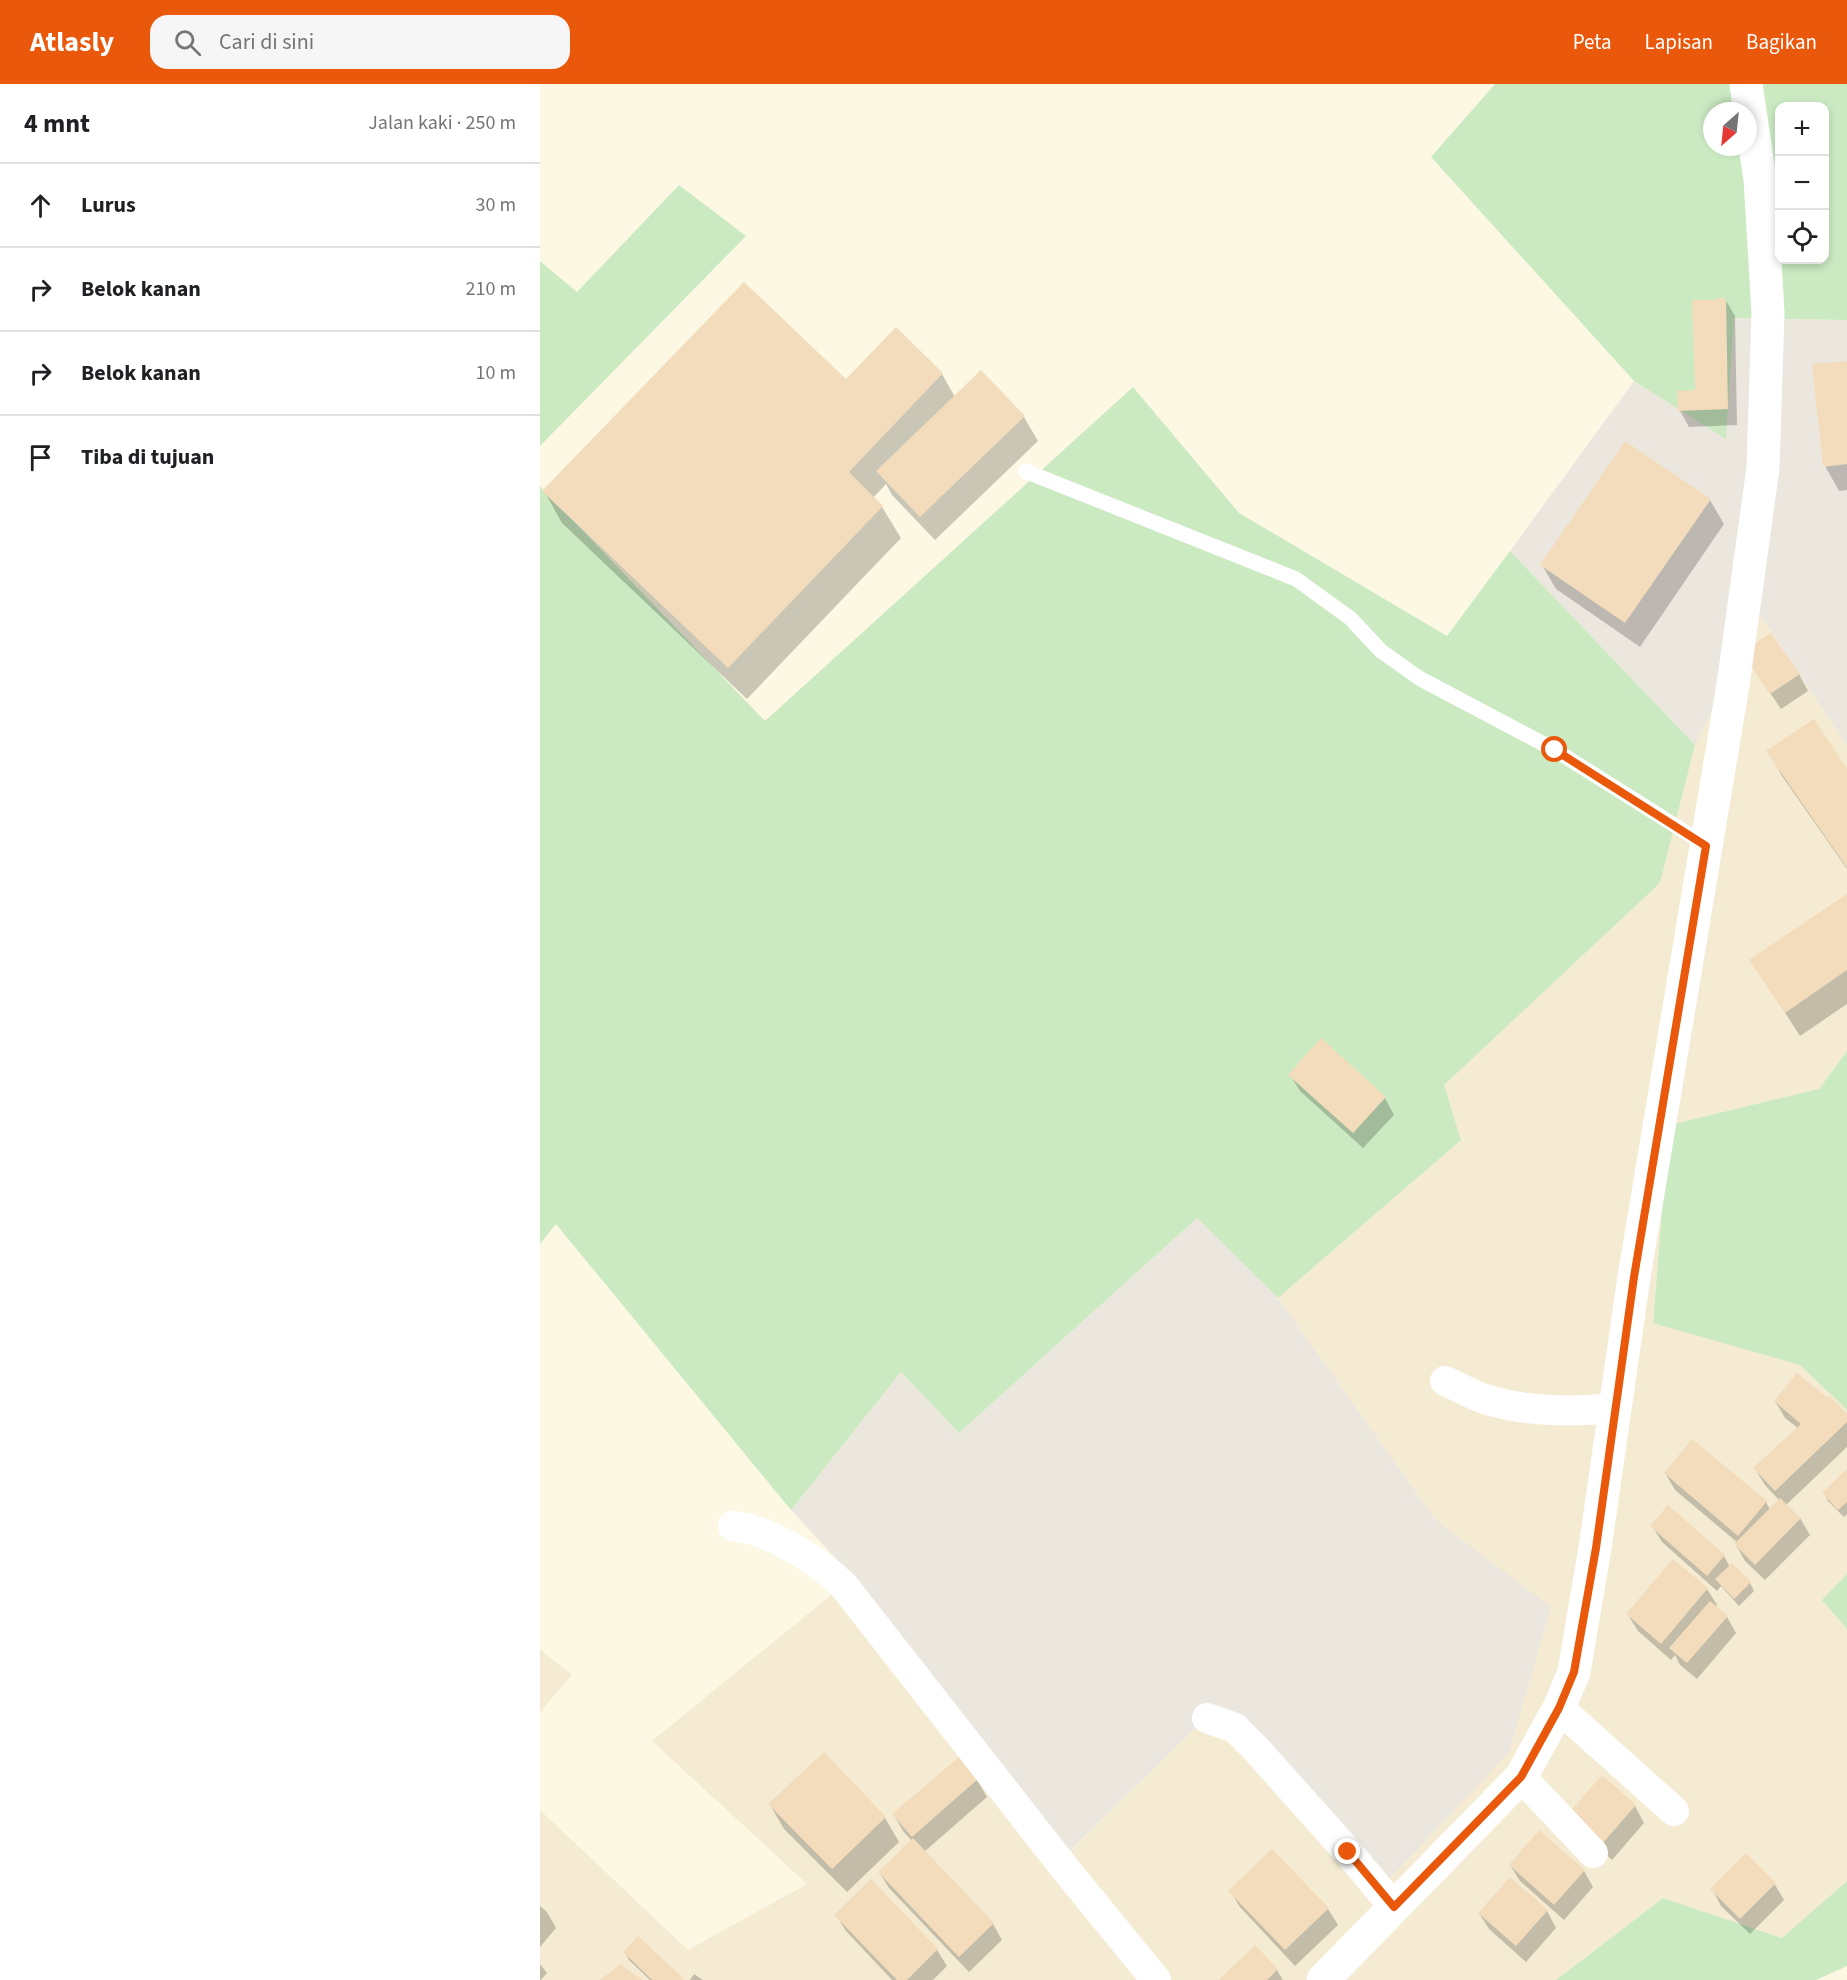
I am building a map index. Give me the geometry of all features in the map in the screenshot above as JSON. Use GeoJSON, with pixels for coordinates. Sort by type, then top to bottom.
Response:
{"type":"FeatureCollection","features":[{"type":"Feature","properties":{"kind":"street"},"geometry":{"type":"LineString","coordinates":[[1323,1980],[1521,1777],[1559,1708],[1574,1672],[1596,1548],[1634,1277],[1733,685],[1763,468],[1768,312],[1760,179],[1746,84]]}},
{"type":"Feature","properties":{"kind":"street"},"geometry":{"type":"LineString","coordinates":[[1445,1381],[1487,1400],[1524,1407],[1588,1410],[1615,1408]]}},
{"type":"Feature","properties":{"kind":"street"},"geometry":{"type":"LineString","coordinates":[[733,1526],[751,1530],[788,1546],[826,1569],[844,1586],[979,1755],[1063,1866],[1156,1980]]}},
{"type":"Feature","properties":{"kind":"street"},"geometry":{"type":"LineString","coordinates":[[1559,1708],[1674,1811]]}},
{"type":"Feature","properties":{"kind":"street"},"geometry":{"type":"LineString","coordinates":[[1207,1718],[1235,1728],[1256,1749],[1394,1907]]}},
{"type":"Feature","properties":{"kind":"street"},"geometry":{"type":"LineString","coordinates":[[1521,1777],[1593,1853]]}},
{"type":"Feature","properties":{"kind":"lane"},"geometry":{"type":"LineString","coordinates":[[1025,471],[1296,579],[1350,618],[1381,651],[1419,678],[1555,750],[1706,846]]}},
{"type":"Feature","properties":{"kind":"shaded area"},"geometry":{"type":"Polygon","coordinates":[[[1734,318],[1847,320],[1847,746],[1761,616],[1695,745],[1510,551],[1634,381],[1726,438],[1734,318]]]}},
{"type":"Feature","properties":{"kind":"shaded area"},"geometry":{"type":"Polygon","coordinates":[[[1761,616],[1847,746],[1847,1051],[1819,1089],[1669,1125],[1653,1322],[1800,1365],[1847,1410],[1847,1574],[1823,1600],[1847,1629],[1847,1881],[1783,1938],[1663,1898],[1556,1980],[540,1980],[540,1810],[688,1950],[807,1884],[652,1741],[853,1577],[1057,1865],[1215,1708],[1551,1608],[1436,1520],[1278,1298],[1461,1140],[1443,1085],[1660,883],[1695,745],[1761,616]]]}},
{"type":"Feature","properties":{"kind":"shaded area"},"geometry":{"type":"Polygon","coordinates":[[[1197,1218],[1278,1298],[1436,1520],[1551,1607],[1509,1752],[1378,1891],[1215,1709],[1056,1865],[853,1577],[791,1510],[901,1372],[959,1433],[1197,1218]]]}},
{"type":"Feature","properties":{"kind":"shaded area"},"geometry":{"type":"Polygon","coordinates":[[[540,1649],[572,1675],[540,1712],[540,1649]]]}},
{"type":"Feature","properties":{"kind":"green space"},"geometry":{"type":"Polygon","coordinates":[[[1495,84],[1847,84],[1847,320],[1734,318],[1726,439],[1634,381],[1431,157],[1495,84]]]}},
{"type":"Feature","properties":{"kind":"green space"},"geometry":{"type":"Polygon","coordinates":[[[679,185],[746,236],[540,446],[540,261],[577,292],[679,185]]]}},
{"type":"Feature","properties":{"kind":"green space"},"geometry":{"type":"Polygon","coordinates":[[[1133,387],[1239,513],[1447,636],[1510,551],[1695,745],[1660,883],[1444,1085],[1461,1140],[1278,1298],[1197,1218],[959,1433],[901,1372],[791,1510],[556,1224],[540,1244],[540,486],[765,721],[1133,387]]]}},
{"type":"Feature","properties":{"kind":"green space"},"geometry":{"type":"Polygon","coordinates":[[[1847,1051],[1847,1410],[1800,1365],[1653,1323],[1669,1125],[1819,1089],[1847,1051]]]}},
{"type":"Feature","properties":{"kind":"green space"},"geometry":{"type":"Polygon","coordinates":[[[1847,1574],[1847,1629],[1822,1600],[1847,1574]]]}},
{"type":"Feature","properties":{"kind":"green space"},"geometry":{"type":"Polygon","coordinates":[[[1847,1881],[1847,1966],[1816,1980],[1556,1980],[1663,1898],[1782,1938],[1847,1881]]]}},
{"type":"Feature","properties":{"kind":"building"},"geometry":{"type":"Polygon","coordinates":[[[744,282],[846,379],[896,327],[943,373],[849,472],[883,506],[728,668],[542,491],[744,282]]]}},
{"type":"Feature","properties":{"kind":"building"},"geometry":{"type":"Polygon","coordinates":[[[1715,298],[1726,298],[1728,409],[1678,411],[1677,391],[1695,390],[1692,300],[1716,300],[1715,298]]]}},
{"type":"Feature","properties":{"kind":"building"},"geometry":{"type":"Polygon","coordinates":[[[1847,361],[1847,464],[1823,467],[1812,364],[1847,361]]]}},
{"type":"Feature","properties":{"kind":"building"},"geometry":{"type":"Polygon","coordinates":[[[981,370],[1025,416],[920,517],[876,471],[981,370]]]}},
{"type":"Feature","properties":{"kind":"building"},"geometry":{"type":"Polygon","coordinates":[[[1625,441],[1711,499],[1625,623],[1540,565],[1625,441]]]}},
{"type":"Feature","properties":{"kind":"building"},"geometry":{"type":"Polygon","coordinates":[[[1771,633],[1800,674],[1770,694],[1742,652],[1771,633]]]}},
{"type":"Feature","properties":{"kind":"building"},"geometry":{"type":"Polygon","coordinates":[[[1814,719],[1847,768],[1847,868],[1766,751],[1814,719]]]}},
{"type":"Feature","properties":{"kind":"building"},"geometry":{"type":"Polygon","coordinates":[[[1847,894],[1847,970],[1785,1013],[1749,960],[1847,894]]]}},
{"type":"Feature","properties":{"kind":"building"},"geometry":{"type":"Polygon","coordinates":[[[1321,1038],[1386,1097],[1353,1133],[1288,1075],[1321,1038]]]}},
{"type":"Feature","properties":{"kind":"building"},"geometry":{"type":"Polygon","coordinates":[[[1797,1373],[1828,1398],[1830,1396],[1847,1414],[1847,1422],[1775,1491],[1753,1468],[1801,1424],[1774,1401],[1797,1373]]]}},
{"type":"Feature","properties":{"kind":"building"},"geometry":{"type":"Polygon","coordinates":[[[1692,1439],[1767,1501],[1738,1536],[1664,1473],[1692,1439]]]}},
{"type":"Feature","properties":{"kind":"building"},"geometry":{"type":"Polygon","coordinates":[[[1847,1469],[1847,1502],[1838,1510],[1822,1493],[1847,1469]]]}},
{"type":"Feature","properties":{"kind":"building"},"geometry":{"type":"Polygon","coordinates":[[[1780,1498],[1801,1518],[1755,1565],[1734,1544],[1780,1498]]]}},
{"type":"Feature","properties":{"kind":"building"},"geometry":{"type":"Polygon","coordinates":[[[1668,1505],[1725,1555],[1707,1576],[1650,1526],[1668,1505]]]}},
{"type":"Feature","properties":{"kind":"building"},"geometry":{"type":"Polygon","coordinates":[[[1673,1559],[1708,1588],[1661,1644],[1626,1614],[1673,1559]]]}},
{"type":"Feature","properties":{"kind":"building"},"geometry":{"type":"Polygon","coordinates":[[[1732,1563],[1751,1582],[1734,1599],[1715,1579],[1732,1563]]]}},
{"type":"Feature","properties":{"kind":"building"},"geometry":{"type":"Polygon","coordinates":[[[1710,1601],[1728,1616],[1687,1663],[1669,1648],[1710,1601]]]}},
{"type":"Feature","properties":{"kind":"building"},"geometry":{"type":"Polygon","coordinates":[[[824,1752],[886,1817],[832,1869],[768,1804],[824,1752]]]}},
{"type":"Feature","properties":{"kind":"building"},"geometry":{"type":"Polygon","coordinates":[[[959,1757],[978,1779],[912,1837],[892,1814],[959,1757]]]}},
{"type":"Feature","properties":{"kind":"building"},"geometry":{"type":"Polygon","coordinates":[[[1602,1775],[1636,1805],[1602,1844],[1568,1814],[1602,1775]]]}},
{"type":"Feature","properties":{"kind":"building"},"geometry":{"type":"Polygon","coordinates":[[[1539,1830],[1585,1870],[1554,1905],[1509,1865],[1539,1830]]]}},
{"type":"Feature","properties":{"kind":"building"},"geometry":{"type":"Polygon","coordinates":[[[913,1838],[994,1923],[959,1957],[878,1872],[913,1838]]]}},
{"type":"Feature","properties":{"kind":"building"},"geometry":{"type":"Polygon","coordinates":[[[1272,1849],[1329,1908],[1285,1950],[1228,1891],[1272,1849]]]}},
{"type":"Feature","properties":{"kind":"building"},"geometry":{"type":"Polygon","coordinates":[[[1746,1853],[1776,1883],[1740,1919],[1710,1889],[1746,1853]]]}},
{"type":"Feature","properties":{"kind":"building"},"geometry":{"type":"Polygon","coordinates":[[[1510,1877],[1548,1910],[1516,1946],[1478,1913],[1510,1877]]]}},
{"type":"Feature","properties":{"kind":"building"},"geometry":{"type":"Polygon","coordinates":[[[871,1879],[938,1949],[907,1980],[897,1980],[834,1915],[871,1879]]]}},
{"type":"Feature","properties":{"kind":"building"},"geometry":{"type":"Polygon","coordinates":[[[638,1936],[684,1979],[652,1980],[623,1952],[638,1936]]]}},
{"type":"Feature","properties":{"kind":"building"},"geometry":{"type":"Polygon","coordinates":[[[1255,1945],[1278,1969],[1267,1980],[1219,1980],[1255,1945]]]}},
{"type":"Feature","properties":{"kind":"building"},"geometry":{"type":"Polygon","coordinates":[[[621,1964],[625,1968],[643,1980],[600,1980],[621,1964]]]}},
{"type":"Feature","properties":{"kind":"route"},"geometry":{"type":"LineString","coordinates":[[1348,1852],[1394,1907],[1521,1777],[1559,1708],[1574,1672],[1596,1548],[1634,1277],[1706,846],[1555,750]]}}]}
